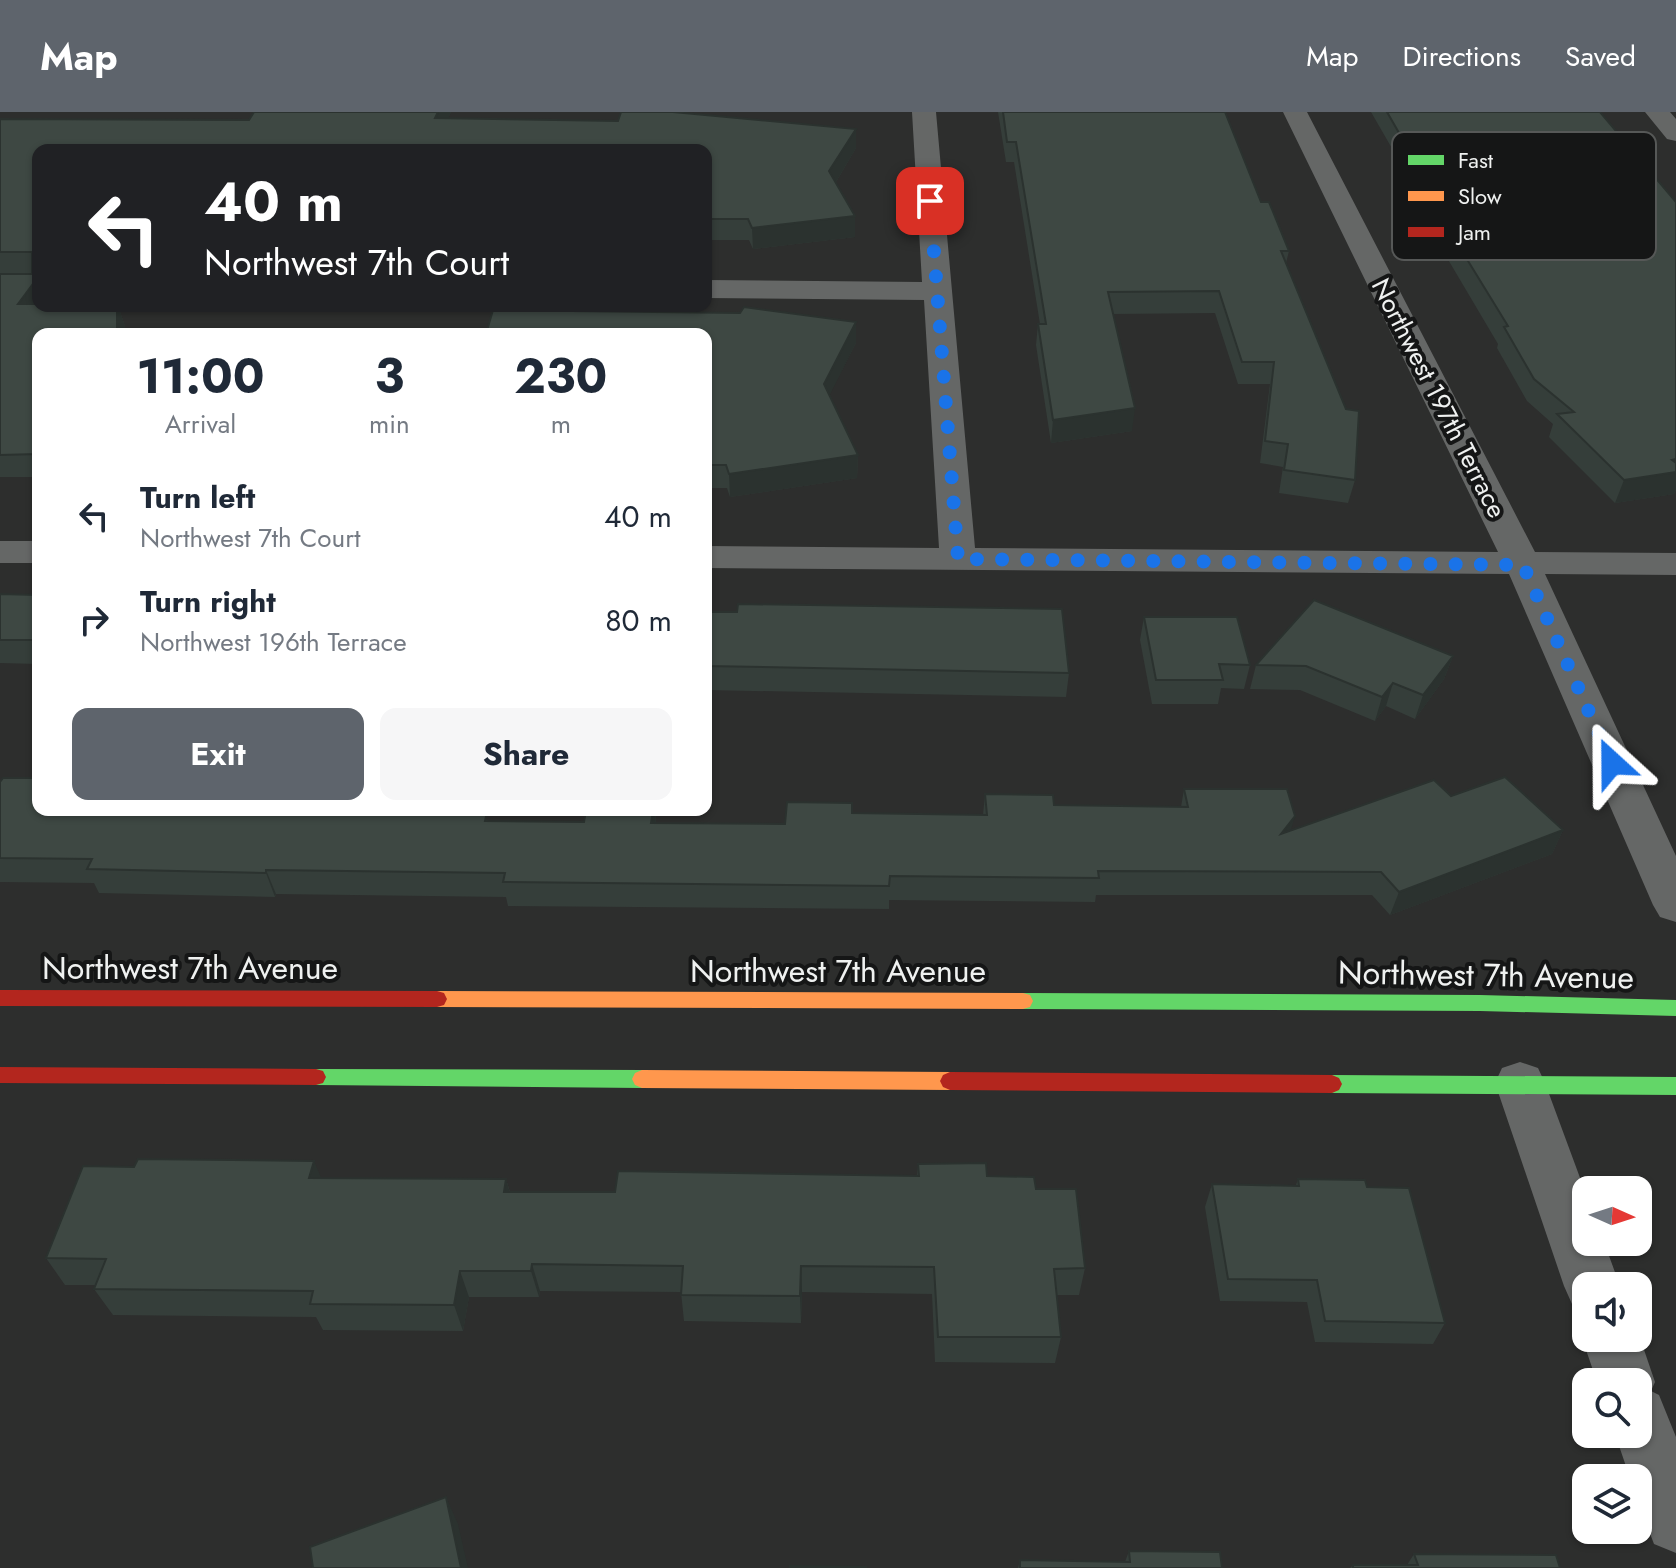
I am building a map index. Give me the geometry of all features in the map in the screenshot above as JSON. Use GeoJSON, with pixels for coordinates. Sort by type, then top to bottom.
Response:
{"type":"FeatureCollection","features":[{"type":"Feature","properties":{"kind":"street"},"geometry":{"type":"LineString","coordinates":[[924,112],[958,559]]}},
{"type":"Feature","properties":{"kind":"street","name":"Northwest 197th Terrace"},"geometry":{"type":"LineString","coordinates":[[1295,112],[1523,565],[1676,905]]}},
{"type":"Feature","properties":{"kind":"street"},"geometry":{"type":"LineString","coordinates":[[1657,112],[1676,134]]}},
{"type":"Feature","properties":{"kind":"street"},"geometry":{"type":"LineString","coordinates":[[712,289],[936,291]]}},
{"type":"Feature","properties":{"kind":"street"},"geometry":{"type":"LineString","coordinates":[[0,552],[32,552]]}},
{"type":"Feature","properties":{"kind":"street"},"geometry":{"type":"LineString","coordinates":[[712,557],[1676,564]]}},
{"type":"Feature","properties":{"kind":"street","name":"Northwest 7th Avenue"},"geometry":{"type":"LineString","coordinates":[[0,998],[1480,1003],[1676,1008]]}},
{"type":"Feature","properties":{"kind":"street"},"geometry":{"type":"LineString","coordinates":[[0,1075],[1676,1086]]}},
{"type":"Feature","properties":{"kind":"street"},"geometry":{"type":"LineString","coordinates":[[1520,1083],[1587,1272]]}},
{"type":"Feature","properties":{"kind":"street"},"geometry":{"type":"LineString","coordinates":[[1650,1448],[1676,1522]]}},
{"type":"Feature","properties":{"kind":"building"},"geometry":{"type":"Polygon","coordinates":[[[254,112],[438,112],[435,118],[618,121],[621,112],[673,112],[856,129],[829,171],[855,216],[752,228],[748,219],[712,219],[712,144],[32,144],[32,252],[0,252],[0,119],[249,120],[254,112]]]}},
{"type":"Feature","properties":{"kind":"building"},"geometry":{"type":"Polygon","coordinates":[[[1003,112],[1225,112],[1261,202],[1269,202],[1289,251],[1281,251],[1346,409],[1359,411],[1355,480],[1284,470],[1288,444],[1265,441],[1274,362],[1242,362],[1219,291],[1108,292],[1135,408],[1053,420],[1038,324],[1046,324],[1016,142],[1007,142],[1003,112]]]}},
{"type":"Feature","properties":{"kind":"building"},"geometry":{"type":"Polygon","coordinates":[[[1387,112],[1600,112],[1617,132],[1398,132],[1387,112]]]}},
{"type":"Feature","properties":{"kind":"building"},"geometry":{"type":"Polygon","coordinates":[[[1656,178],[1676,202],[1676,459],[1672,460],[1676,463],[1676,472],[1624,480],[1557,414],[1574,412],[1534,379],[1504,327],[1508,326],[1467,260],[1656,260],[1656,178]]]}},
{"type":"Feature","properties":{"kind":"building"},"geometry":{"type":"Polygon","coordinates":[[[0,274],[32,274],[32,285],[18,304],[32,304],[32,312],[117,312],[117,328],[32,328],[32,454],[0,455],[0,274]]]}},
{"type":"Feature","properties":{"kind":"building"},"geometry":{"type":"Polygon","coordinates":[[[744,307],[856,322],[824,384],[858,455],[729,474],[726,465],[712,465],[712,328],[488,328],[492,312],[740,313],[744,307]]]}},
{"type":"Feature","properties":{"kind":"building"},"geometry":{"type":"Polygon","coordinates":[[[0,594],[32,595],[32,640],[0,640],[0,594]]]}},
{"type":"Feature","properties":{"kind":"building"},"geometry":{"type":"Polygon","coordinates":[[[1314,600],[1453,656],[1423,695],[1393,683],[1382,697],[1306,666],[1256,665],[1314,600]]]}},
{"type":"Feature","properties":{"kind":"building"},"geometry":{"type":"Polygon","coordinates":[[[738,604],[1062,609],[1069,673],[712,666],[712,612],[737,612],[738,604]]]}},
{"type":"Feature","properties":{"kind":"building"},"geometry":{"type":"Polygon","coordinates":[[[1144,617],[1237,617],[1250,665],[1219,664],[1223,680],[1156,680],[1144,617]]]}},
{"type":"Feature","properties":{"kind":"building"},"geometry":{"type":"Polygon","coordinates":[[[1505,777],[1563,830],[1399,892],[1381,872],[1098,871],[1099,878],[890,876],[889,886],[503,882],[505,873],[87,869],[92,859],[0,858],[0,782],[3,778],[32,778],[32,816],[486,816],[485,821],[584,822],[585,816],[652,816],[651,823],[785,824],[787,802],[852,803],[852,813],[987,815],[985,794],[1053,795],[1054,805],[1188,807],[1184,789],[1287,789],[1295,816],[1281,834],[1434,780],[1451,796],[1505,777]]]}},
{"type":"Feature","properties":{"kind":"building"},"geometry":{"type":"Polygon","coordinates":[[[138,1159],[314,1161],[309,1178],[506,1179],[504,1192],[615,1192],[618,1171],[919,1176],[918,1164],[986,1163],[987,1176],[1034,1177],[1036,1189],[1076,1189],[1085,1268],[1054,1269],[1061,1337],[938,1337],[934,1267],[801,1266],[800,1296],[681,1295],[683,1266],[532,1264],[531,1271],[460,1271],[454,1305],[310,1304],[313,1291],[94,1289],[106,1259],[46,1258],[83,1166],[134,1167],[138,1159]]]}},
{"type":"Feature","properties":{"kind":"building"},"geometry":{"type":"Polygon","coordinates":[[[1298,1179],[1365,1180],[1367,1187],[1409,1188],[1445,1323],[1325,1321],[1317,1280],[1228,1279],[1212,1184],[1299,1186],[1298,1179]]]}},
{"type":"Feature","properties":{"kind":"building"},"geometry":{"type":"Polygon","coordinates":[[[446,1497],[461,1568],[313,1568],[310,1547],[446,1497]]]}},
{"type":"Feature","properties":{"kind":"building"},"geometry":{"type":"Polygon","coordinates":[[[1129,1551],[1220,1552],[1222,1568],[1020,1568],[1020,1560],[1130,1562],[1129,1551]]]}},
{"type":"Feature","properties":{"kind":"building"},"geometry":{"type":"Polygon","coordinates":[[[1414,1554],[1556,1555],[1560,1568],[1353,1568],[1353,1565],[1418,1565],[1414,1554]]]}},
{"type":"Feature","properties":{"kind":"building"},"geometry":{"type":"Polygon","coordinates":[[[866,1567],[866,1568],[790,1568],[866,1567]]]}},
{"type":"Feature","properties":{"kind":"traffic: fast"},"geometry":{"type":"LineString","coordinates":[[1023,1001],[1480,1003],[1676,1008]]}},
{"type":"Feature","properties":{"kind":"traffic: fast"},"geometry":{"type":"LineString","coordinates":[[316,1077],[642,1079]]}},
{"type":"Feature","properties":{"kind":"traffic: fast"},"geometry":{"type":"LineString","coordinates":[[1332,1084],[1676,1086]]}},
{"type":"Feature","properties":{"kind":"traffic: slow"},"geometry":{"type":"LineString","coordinates":[[437,999],[1023,1001]]}},
{"type":"Feature","properties":{"kind":"traffic: slow"},"geometry":{"type":"LineString","coordinates":[[642,1079],[950,1081]]}},
{"type":"Feature","properties":{"kind":"traffic: jam"},"geometry":{"type":"LineString","coordinates":[[0,998],[437,999]]}},
{"type":"Feature","properties":{"kind":"traffic: jam"},"geometry":{"type":"LineString","coordinates":[[0,1075],[316,1077]]}},
{"type":"Feature","properties":{"kind":"traffic: jam"},"geometry":{"type":"LineString","coordinates":[[950,1081],[1332,1084]]}},
{"type":"Feature","properties":{"kind":"route"},"geometry":{"type":"LineString","coordinates":[[930,201],[958,559],[1523,565],[1612,763]]}}]}
